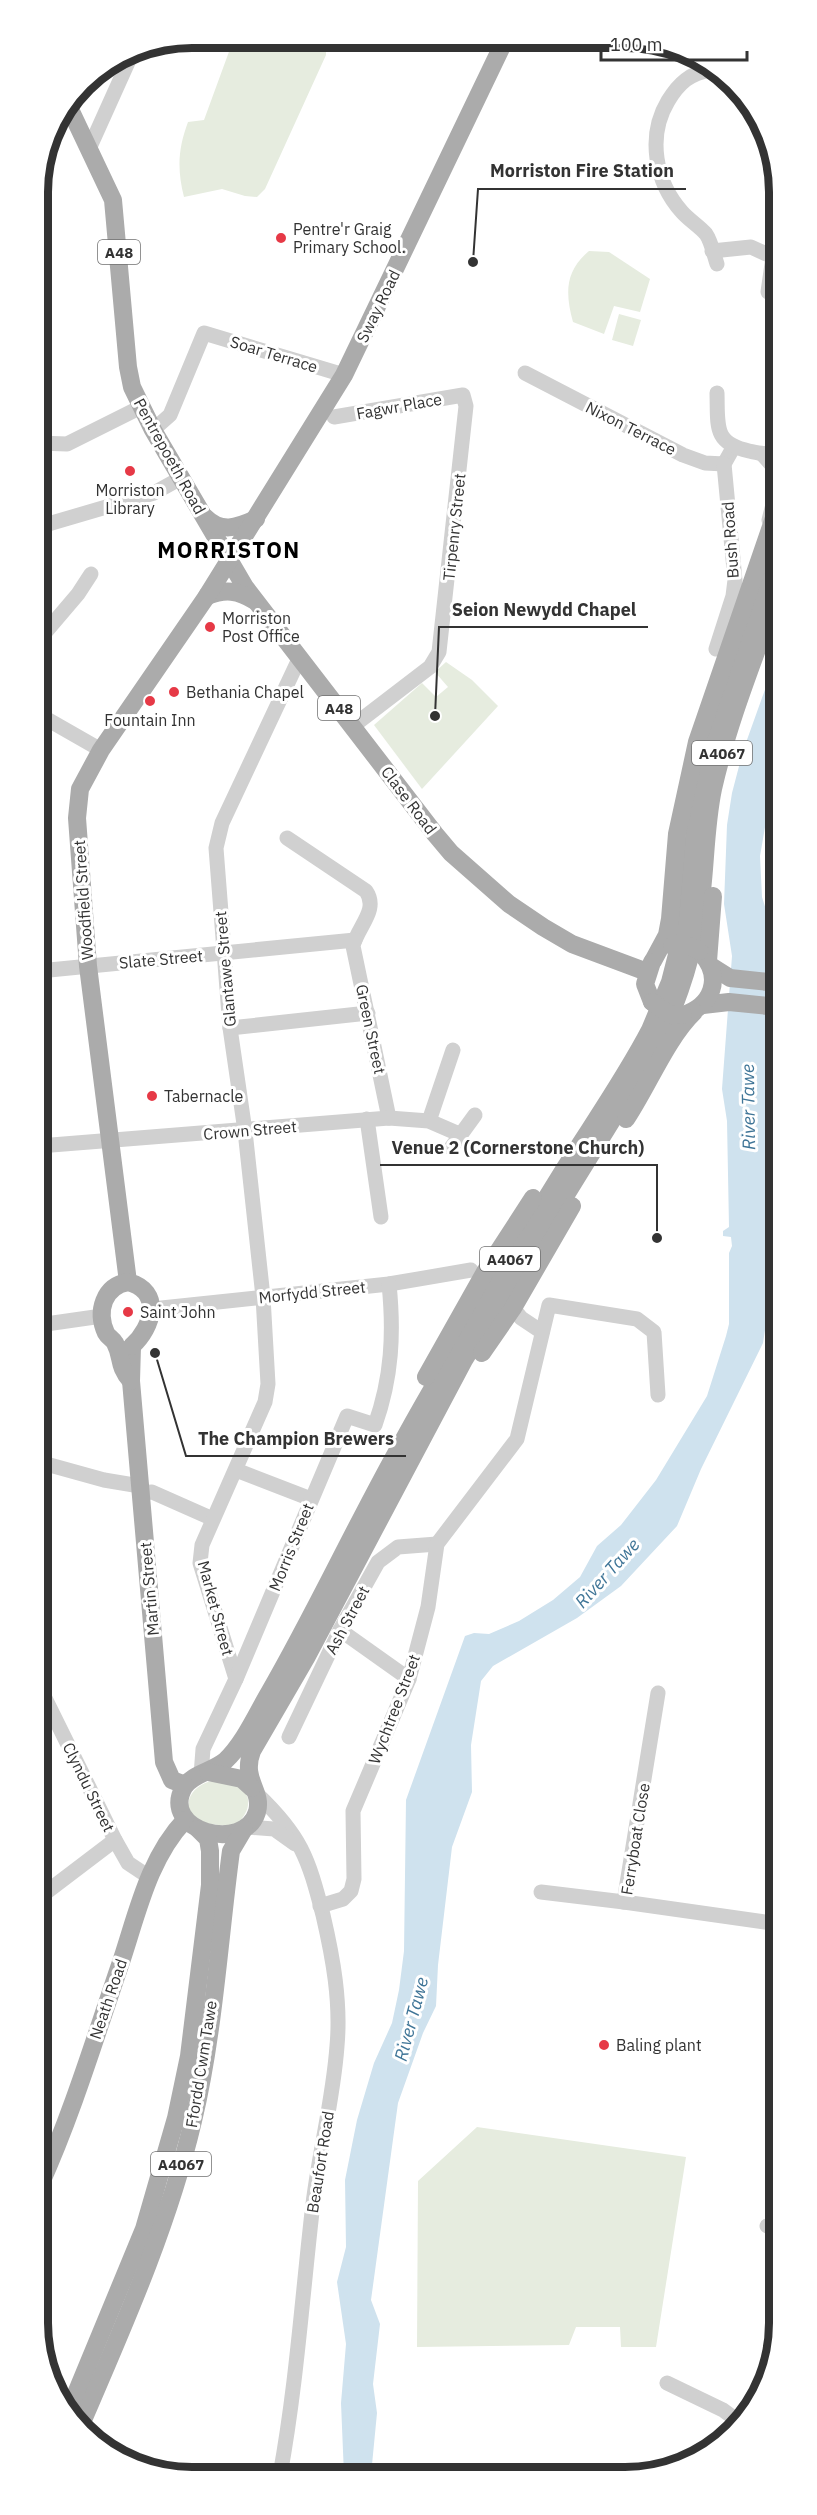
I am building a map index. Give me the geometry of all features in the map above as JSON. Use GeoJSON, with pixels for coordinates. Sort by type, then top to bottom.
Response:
{"type":"FeatureCollection","features":[{"type":"Feature","properties":{"kind":"main road","name":"Sway Road"},"geometry":{"type":"LineString","coordinates":[[230,561],[344,375],[501,48]]}},
{"type":"Feature","properties":{"kind":"main road","name":"Pentrepoeth Road"},"geometry":{"type":"LineString","coordinates":[[72,113],[113,200],[128,367],[141,407],[230,561]]}},
{"type":"Feature","properties":{"kind":"main road"},"geometry":{"type":"LineString","coordinates":[[202,513],[215,527],[228,528],[256,519]]}},
{"type":"Feature","properties":{"kind":"main road"},"geometry":{"type":"LineString","coordinates":[[768,558],[697,742],[677,834],[667,935],[650,966],[645,984],[650,999],[669,1014],[729,1002],[769,1005]]}},
{"type":"Feature","properties":{"kind":"main road","name":"A4067"},"geometry":{"type":"LineString","coordinates":[[205,1774],[225,1761],[237,1746],[554,1187],[623,1080],[661,1007],[682,935],[700,789],[712,739],[768,558]]}},
{"type":"Feature","properties":{"kind":"main road","name":"Clase Road"},"geometry":{"type":"LineString","coordinates":[[230,561],[259,604],[451,853],[509,904],[572,944],[650,966]]}},
{"type":"Feature","properties":{"kind":"main road","name":"Woodfield Street"},"geometry":{"type":"LineString","coordinates":[[128,1282],[88,966],[78,801],[80,789],[101,750],[230,561]]}},
{"type":"Feature","properties":{"kind":"main road"},"geometry":{"type":"LineString","coordinates":[[207,597],[220,591],[231,591],[245,595],[259,604]]}},
{"type":"Feature","properties":{"kind":"main road","name":"A4067"},"geometry":{"type":"LineString","coordinates":[[255,1791],[248,1774],[248,1761],[252,1750],[306,1658],[408,1446],[464,1360],[651,1057],[673,1012],[683,986],[698,918],[707,828],[716,780],[734,714],[769,617]]}},
{"type":"Feature","properties":{"kind":"main road"},"geometry":{"type":"LineString","coordinates":[[408,1446],[513,1308],[603,1154],[646,1088],[677,1030],[711,994],[714,982],[706,959],[718,830],[725,791],[747,712],[769,653]]}},
{"type":"Feature","properties":{"kind":"main road"},"geometry":{"type":"LineString","coordinates":[[650,966],[672,946],[684,945],[730,978],[769,982]]}},
{"type":"Feature","properties":{"kind":"main road"},"geometry":{"type":"LineString","coordinates":[[408,1446],[417,1395],[440,1351],[485,1272],[612,1074],[640,1025],[650,999]]}},
{"type":"Feature","properties":{"kind":"main road"},"geometry":{"type":"LineString","coordinates":[[128,1282],[143,1289],[152,1309],[150,1322],[143,1337],[124,1345],[107,1336],[102,1316],[103,1301],[108,1291],[128,1282]]}},
{"type":"Feature","properties":{"kind":"main road","name":"Martin Street"},"geometry":{"type":"LineString","coordinates":[[124,1345],[141,1490],[164,1762],[172,1780],[185,1785]]}},
{"type":"Feature","properties":{"kind":"main road"},"geometry":{"type":"LineString","coordinates":[[205,1774],[242,1779],[255,1791],[257,1812],[245,1828],[231,1834],[191,1824],[180,1804],[185,1785],[205,1774]]}},
{"type":"Feature","properties":{"kind":"main road","name":"Neath Road"},"geometry":{"type":"LineString","coordinates":[[48,2164],[86,2064],[149,1877],[168,1838],[191,1824]]}},
{"type":"Feature","properties":{"kind":"main road","name":"Ffordd Cwm Tawe"},"geometry":{"type":"LineString","coordinates":[[72,2403],[144,2229],[176,2118],[189,2056],[210,1885],[210,1851],[207,1839],[191,1824]]}},
{"type":"Feature","properties":{"kind":"main road","name":"Ffordd Cwm Tawe"},"geometry":{"type":"LineString","coordinates":[[84,2418],[164,2224],[193,2120],[204,2062],[231,1851],[245,1828]]}},
{"type":"Feature","properties":{"kind":"street"},"geometry":{"type":"LineString","coordinates":[[89,149],[127,63]]}},
{"type":"Feature","properties":{"kind":"street"},"geometry":{"type":"LineString","coordinates":[[703,71],[685,79],[675,90],[658,122],[654,141],[660,172],[681,212],[707,235],[714,258],[751,247],[769,255]]}},
{"type":"Feature","properties":{"kind":"street"},"geometry":{"type":"LineString","coordinates":[[768,292],[769,285]]}},
{"type":"Feature","properties":{"kind":"street","name":"Soar Terrace"},"geometry":{"type":"LineString","coordinates":[[153,430],[170,415],[204,333],[344,375]]}},
{"type":"Feature","properties":{"kind":"street","name":"Nixon Terrace"},"geometry":{"type":"LineString","coordinates":[[525,373],[683,455],[705,464],[724,464]]}},
{"type":"Feature","properties":{"kind":"street"},"geometry":{"type":"LineString","coordinates":[[717,393],[721,435],[733,448],[769,454]]}},
{"type":"Feature","properties":{"kind":"street","name":"Fagwr Place"},"geometry":{"type":"LineString","coordinates":[[334,417],[464,395]]}},
{"type":"Feature","properties":{"kind":"street","name":"Tirpenry Street"},"geometry":{"type":"LineString","coordinates":[[353,726],[429,667],[439,652],[466,406],[464,395]]}},
{"type":"Feature","properties":{"kind":"street"},"geometry":{"type":"LineString","coordinates":[[48,443],[67,444],[141,407]]}},
{"type":"Feature","properties":{"kind":"street"},"geometry":{"type":"LineString","coordinates":[[724,464],[733,448]]}},
{"type":"Feature","properties":{"kind":"street","name":"Bush Road"},"geometry":{"type":"LineString","coordinates":[[716,650],[733,596],[735,580],[724,464]]}},
{"type":"Feature","properties":{"kind":"street"},"geometry":{"type":"LineString","coordinates":[[48,524],[154,493],[181,478]]}},
{"type":"Feature","properties":{"kind":"street"},"geometry":{"type":"LineString","coordinates":[[48,629],[78,594],[91,574]]}},
{"type":"Feature","properties":{"kind":"street","name":"Glantawe Street"},"geometry":{"type":"LineString","coordinates":[[263,1297],[245,1131],[230,1028],[216,848],[218,834],[300,657]]}},
{"type":"Feature","properties":{"kind":"street"},"geometry":{"type":"LineString","coordinates":[[48,719],[101,750]]}},
{"type":"Feature","properties":{"kind":"street"},"geometry":{"type":"LineString","coordinates":[[287,838],[366,891],[372,899],[371,909],[355,940]]}},
{"type":"Feature","properties":{"kind":"street","name":"Slate Street"},"geometry":{"type":"LineString","coordinates":[[48,970],[355,940]]}},
{"type":"Feature","properties":{"kind":"street","name":"Green Street"},"geometry":{"type":"LineString","coordinates":[[355,940],[353,946],[389,1118]]}},
{"type":"Feature","properties":{"kind":"street"},"geometry":{"type":"LineString","coordinates":[[230,1028],[368,1013]]}},
{"type":"Feature","properties":{"kind":"street"},"geometry":{"type":"LineString","coordinates":[[429,1122],[453,1050]]}},
{"type":"Feature","properties":{"kind":"street","name":"Crown Street"},"geometry":{"type":"LineString","coordinates":[[48,1145],[389,1118],[429,1122],[455,1141],[475,1115]]}},
{"type":"Feature","properties":{"kind":"street"},"geometry":{"type":"LineString","coordinates":[[367,1119],[381,1217]]}},
{"type":"Feature","properties":{"kind":"street","name":"Morfydd Street"},"geometry":{"type":"LineString","coordinates":[[152,1309],[389,1284],[471,1270]]}},
{"type":"Feature","properties":{"kind":"street","name":"Morris Street"},"geometry":{"type":"LineString","coordinates":[[236,1679],[347,1416],[375,1425],[385,1398],[394,1327],[389,1284]]}},
{"type":"Feature","properties":{"kind":"street","name":"Market Street"},"geometry":{"type":"LineString","coordinates":[[236,1679],[200,1563],[202,1545],[265,1402],[268,1384],[263,1297]]}},
{"type":"Feature","properties":{"kind":"street"},"geometry":{"type":"LineString","coordinates":[[436,1544],[517,1439],[549,1305],[637,1319],[654,1332],[658,1395]]}},
{"type":"Feature","properties":{"kind":"street"},"geometry":{"type":"LineString","coordinates":[[513,1308],[521,1318],[542,1332]]}},
{"type":"Feature","properties":{"kind":"street"},"geometry":{"type":"LineString","coordinates":[[48,1323],[102,1316]]}},
{"type":"Feature","properties":{"kind":"street"},"geometry":{"type":"LineString","coordinates":[[48,1464],[152,1492],[213,1519]]}},
{"type":"Feature","properties":{"kind":"street"},"geometry":{"type":"LineString","coordinates":[[236,1470],[311,1499]]}},
{"type":"Feature","properties":{"kind":"street","name":"Ash Street"},"geometry":{"type":"LineString","coordinates":[[290,1737],[340,1630],[378,1562],[398,1547],[436,1544]]}},
{"type":"Feature","properties":{"kind":"street","name":"Wychtree Street"},"geometry":{"type":"LineString","coordinates":[[320,1906],[343,1899],[351,1891],[354,1879],[353,1811],[409,1679],[428,1606],[436,1544]]}},
{"type":"Feature","properties":{"kind":"street"},"geometry":{"type":"LineString","coordinates":[[340,1630],[409,1679]]}},
{"type":"Feature","properties":{"kind":"street"},"geometry":{"type":"LineString","coordinates":[[205,1774],[203,1749],[236,1679]]}},
{"type":"Feature","properties":{"kind":"street","name":"Ferryboat Close"},"geometry":{"type":"LineString","coordinates":[[658,1693],[624,1902],[769,1923]]}},
{"type":"Feature","properties":{"kind":"street","name":"Clyndu Street"},"geometry":{"type":"LineString","coordinates":[[48,1721],[128,1863],[149,1877]]}},
{"type":"Feature","properties":{"kind":"street","name":"Beaufort Road"},"geometry":{"type":"LineString","coordinates":[[255,1791],[296,1835],[304,1852],[332,1953],[336,1989],[337,2044],[332,2092],[316,2178],[298,2355],[281,2467]]}},
{"type":"Feature","properties":{"kind":"street"},"geometry":{"type":"LineString","coordinates":[[245,1828],[274,1829],[304,1852]]}},
{"type":"Feature","properties":{"kind":"street"},"geometry":{"type":"LineString","coordinates":[[48,1891],[115,1840]]}},
{"type":"Feature","properties":{"kind":"street"},"geometry":{"type":"LineString","coordinates":[[541,1893],[624,1902]]}},
{"type":"Feature","properties":{"kind":"street"},"geometry":{"type":"LineString","coordinates":[[667,2383],[723,2410],[733,2418]]}},
{"type":"Feature","properties":{"kind":"shaded area"},"geometry":{"type":"Polygon","coordinates":[[[230,48],[326,48],[326,55],[265,189],[257,197],[222,189],[184,197],[180,177],[180,150],[188,122],[204,120],[230,48]]]}},
{"type":"Feature","properties":{"kind":"shaded area"},"geometry":{"type":"Polygon","coordinates":[[[589,251],[609,252],[650,279],[640,312],[614,306],[604,334],[573,322],[570,311],[568,292],[571,275],[575,266],[589,251]]]}},
{"type":"Feature","properties":{"kind":"shaded area"},"geometry":{"type":"Polygon","coordinates":[[[619,314],[641,320],[633,346],[612,340],[619,314]]]}},
{"type":"Feature","properties":{"kind":"shaded area"},"geometry":{"type":"Polygon","coordinates":[[[446,662],[472,680],[498,706],[422,789],[374,725],[422,683],[436,697],[448,687],[435,672],[446,662]]]}},
{"type":"Feature","properties":{"kind":"shaded area"},"geometry":{"type":"Polygon","coordinates":[[[213,1781],[237,1785],[246,1794],[247,1810],[236,1825],[203,1822],[190,1812],[188,1806],[192,1793],[205,1783],[213,1781]]]}},
{"type":"Feature","properties":{"kind":"shaded area"},"geometry":{"type":"Polygon","coordinates":[[[477,2127],[686,2157],[656,2347],[621,2347],[620,2327],[576,2327],[569,2345],[417,2347],[418,2181],[477,2127]]]}},
{"type":"Feature","properties":{"kind":"water","name":"River Tawe"},"geometry":{"type":"Polygon","coordinates":[[[769,678],[769,804],[760,856],[762,897],[769,919],[769,1304],[763,1343],[701,1469],[677,1526],[621,1586],[577,1618],[493,1666],[481,1681],[471,1745],[472,1792],[452,1847],[438,1965],[436,2006],[423,2033],[398,2103],[371,2300],[380,2324],[373,2384],[377,2413],[372,2467],[344,2467],[341,2403],[346,2344],[337,2282],[346,2247],[345,2180],[357,2120],[374,2063],[392,2023],[399,1990],[404,1951],[406,1800],[465,1636],[474,1633],[489,1634],[519,1621],[553,1600],[580,1577],[597,1546],[621,1525],[656,1480],[707,1396],[729,1324],[729,1253],[732,1246],[731,1237],[723,1236],[723,1231],[729,1227],[727,1121],[722,1089],[732,956],[724,904],[727,825],[732,793],[743,751],[769,678]]]}},
{"type":"Feature","properties":{"kind":"place","name":"Pentre'r Graig Primary School."},"geometry":{"type":"Point","coordinates":[281,238]}},
{"type":"Feature","properties":{"kind":"place","name":"Morriston Fire Station"},"geometry":{"type":"Point","coordinates":[473,262]}},
{"type":"Feature","properties":{"kind":"place","name":"Morriston Library"},"geometry":{"type":"Point","coordinates":[130,471]}},
{"type":"Feature","properties":{"kind":"place","name":"Morriston Post Office"},"geometry":{"type":"Point","coordinates":[210,627]}},
{"type":"Feature","properties":{"kind":"place","name":"Bethania Chapel"},"geometry":{"type":"Point","coordinates":[174,692]}},
{"type":"Feature","properties":{"kind":"place","name":"Fountain Inn"},"geometry":{"type":"Point","coordinates":[150,701]}},
{"type":"Feature","properties":{"kind":"place","name":"Seion Newydd Chapel"},"geometry":{"type":"Point","coordinates":[435,716]}},
{"type":"Feature","properties":{"kind":"place","name":"Tabernacle"},"geometry":{"type":"Point","coordinates":[152,1096]}},
{"type":"Feature","properties":{"kind":"place","name":"Venue 2 (Cornerstone Church)"},"geometry":{"type":"Point","coordinates":[657,1238]}},
{"type":"Feature","properties":{"kind":"place","name":"Saint John"},"geometry":{"type":"Point","coordinates":[128,1312]}},
{"type":"Feature","properties":{"kind":"place","name":"The Champion Brewers"},"geometry":{"type":"Point","coordinates":[155,1353]}},
{"type":"Feature","properties":{"kind":"place","name":"Baling plant"},"geometry":{"type":"Point","coordinates":[604,2045]}},
{"type":"Feature","properties":{"kind":"district","name":"MORRISTON"},"geometry":{"type":"Point","coordinates":[229,549]}}]}
